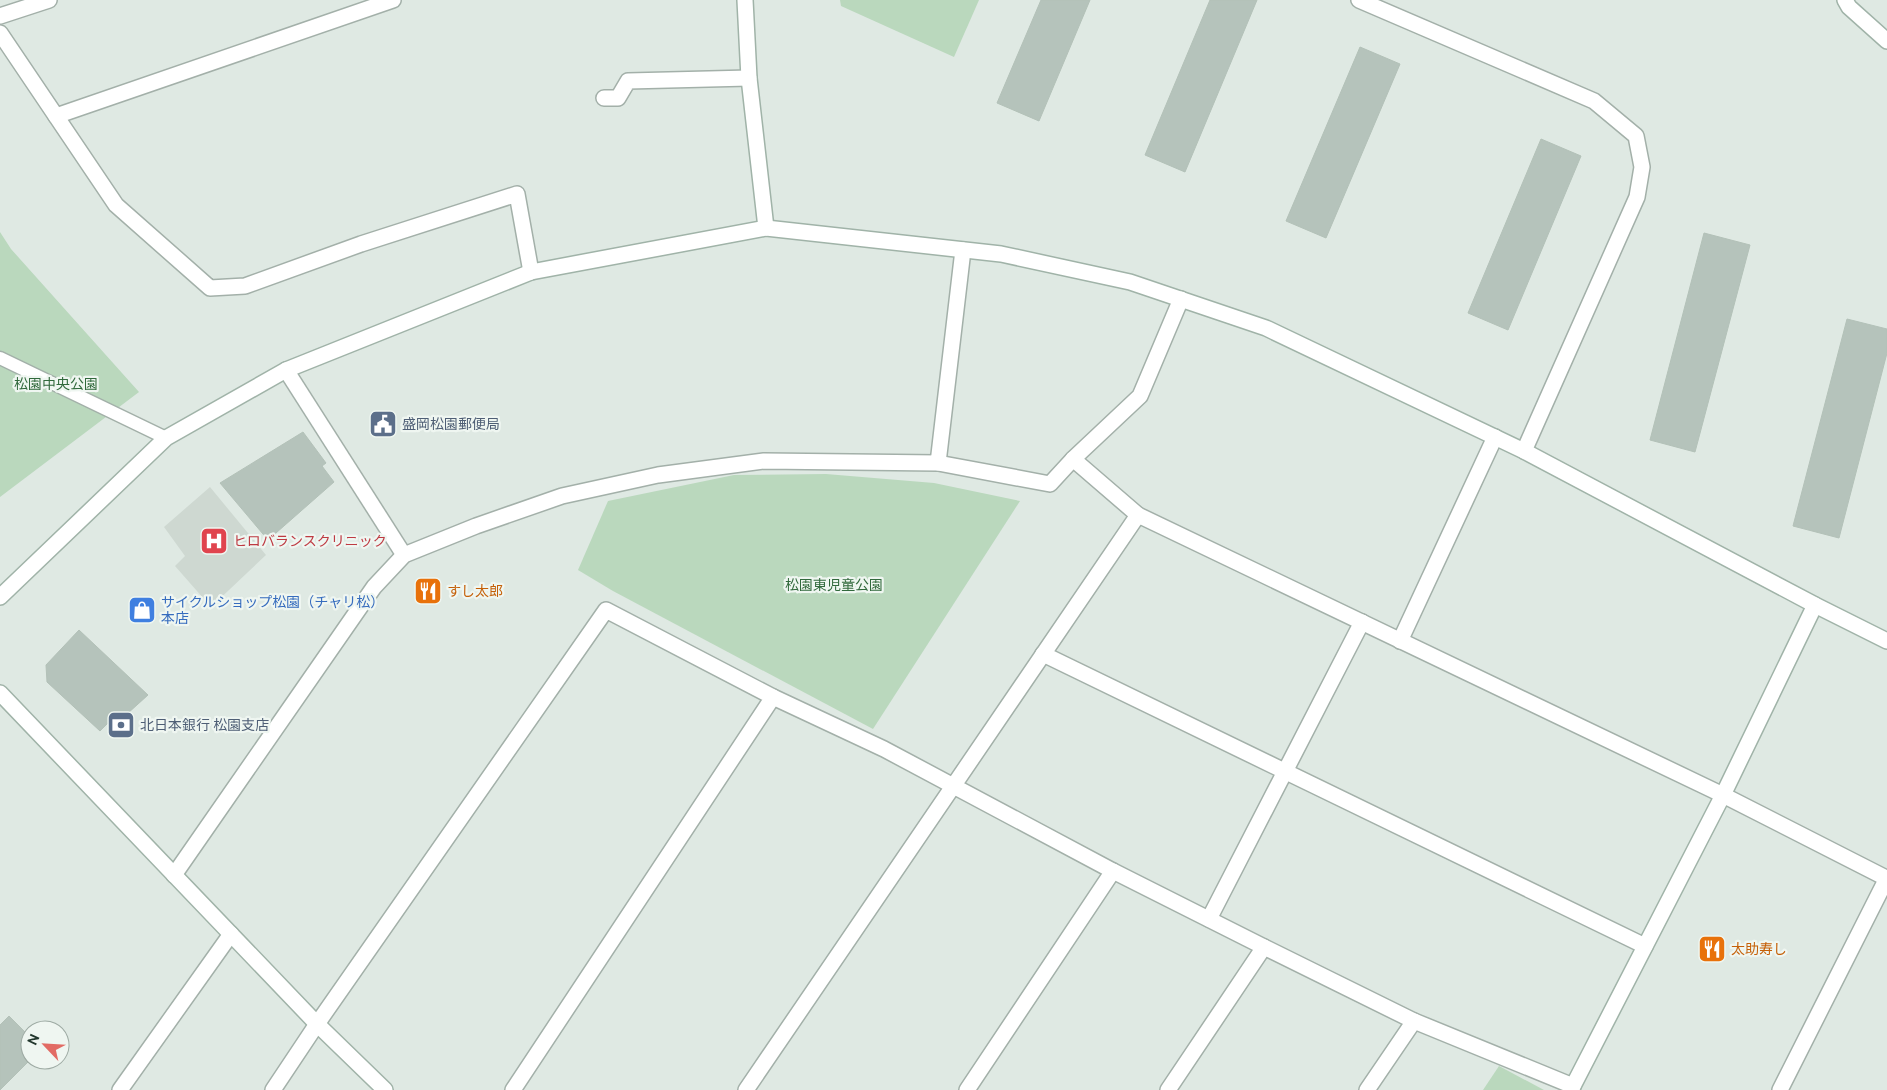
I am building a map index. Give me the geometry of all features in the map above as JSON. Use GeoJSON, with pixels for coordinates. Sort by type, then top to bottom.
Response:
{"type":"FeatureCollection","features":[{"type":"Feature","properties":{"kind":"street"},"geometry":{"type":"LineString","coordinates":[[0,16],[49,0]]}},
{"type":"Feature","properties":{"kind":"street"},"geometry":{"type":"LineString","coordinates":[[56,116],[393,0]]}},
{"type":"Feature","properties":{"kind":"street"},"geometry":{"type":"LineString","coordinates":[[745,0],[749,78],[766,228]]}},
{"type":"Feature","properties":{"kind":"street"},"geometry":{"type":"LineString","coordinates":[[1359,0],[1594,101],[1636,136],[1642,167],[1637,197],[1524,451]]}},
{"type":"Feature","properties":{"kind":"street"},"geometry":{"type":"LineString","coordinates":[[1845,0],[1849,8],[1887,39]]}},
{"type":"Feature","properties":{"kind":"street"},"geometry":{"type":"LineString","coordinates":[[0,33],[116,205],[210,288],[245,286],[361,244],[517,194],[531,272]]}},
{"type":"Feature","properties":{"kind":"street"},"geometry":{"type":"LineString","coordinates":[[604,98],[618,98],[628,81],[749,78]]}},
{"type":"Feature","properties":{"kind":"street"},"geometry":{"type":"LineString","coordinates":[[0,597],[166,438],[286,370],[531,272],[766,228],[1001,254],[1130,282],[1266,328],[1524,451],[1887,641]]}},
{"type":"Feature","properties":{"kind":"street"},"geometry":{"type":"LineString","coordinates":[[938,463],[963,250]]}},
{"type":"Feature","properties":{"kind":"street"},"geometry":{"type":"LineString","coordinates":[[174,875],[374,587],[404,555],[476,526],[562,496],[658,475],[764,461],[938,463],[1050,484],[1073,459],[1140,396],[1181,299]]}},
{"type":"Feature","properties":{"kind":"street"},"geometry":{"type":"LineString","coordinates":[[286,370],[404,555]]}},
{"type":"Feature","properties":{"kind":"street"},"geometry":{"type":"LineString","coordinates":[[1400,641],[1495,438]]}},
{"type":"Feature","properties":{"kind":"street"},"geometry":{"type":"LineString","coordinates":[[1073,459],[1138,515],[1723,795],[1887,878],[1780,1090]]}},
{"type":"Feature","properties":{"kind":"street"},"geometry":{"type":"LineString","coordinates":[[746,1090],[1138,515]]}},
{"type":"Feature","properties":{"kind":"street"},"geometry":{"type":"LineString","coordinates":[[273,1090],[606,610],[773,697],[884,749],[1113,871],[1264,947],[1414,1021],[1572,1088],[1723,795],[1815,605]]}},
{"type":"Feature","properties":{"kind":"street"},"geometry":{"type":"LineString","coordinates":[[1208,919],[1362,622]]}},
{"type":"Feature","properties":{"kind":"street"},"geometry":{"type":"LineString","coordinates":[[1043,654],[1645,946]]}},
{"type":"Feature","properties":{"kind":"street"},"geometry":{"type":"LineString","coordinates":[[0,693],[317,1024],[385,1090]]}},
{"type":"Feature","properties":{"kind":"street"},"geometry":{"type":"LineString","coordinates":[[513,1090],[773,697]]}},
{"type":"Feature","properties":{"kind":"street"},"geometry":{"type":"LineString","coordinates":[[967,1090],[1113,871]]}},
{"type":"Feature","properties":{"kind":"street"},"geometry":{"type":"LineString","coordinates":[[120,1090],[231,934]]}},
{"type":"Feature","properties":{"kind":"street"},"geometry":{"type":"LineString","coordinates":[[1168,1090],[1264,947]]}},
{"type":"Feature","properties":{"kind":"street"},"geometry":{"type":"LineString","coordinates":[[1367,1090],[1414,1021]]}},
{"type":"Feature","properties":{"kind":"lane"},"geometry":{"type":"LineString","coordinates":[[0,358],[166,438]]}},
{"type":"Feature","properties":{"kind":"shaded area","name":"ヒロバランスクリニック"},"geometry":{"type":"Polygon","coordinates":[[[210,487],[266,555],[211,607],[175,566],[185,556],[164,527],[210,487]]]}},
{"type":"Feature","properties":{"kind":"green space"},"geometry":{"type":"Polygon","coordinates":[[[840,0],[979,0],[954,57],[841,6],[840,0]]]}},
{"type":"Feature","properties":{"kind":"green space","name":"松園中央公園"},"geometry":{"type":"Polygon","coordinates":[[[0,232],[11,249],[139,392],[0,497],[0,232]]]}},
{"type":"Feature","properties":{"kind":"green space","name":"松園東児童公園"},"geometry":{"type":"Polygon","coordinates":[[[826,474],[934,483],[1020,501],[873,729],[613,591],[578,570],[608,501],[734,475],[826,474]]]}},
{"type":"Feature","properties":{"kind":"green space"},"geometry":{"type":"Polygon","coordinates":[[[1499,1066],[1544,1090],[1483,1090],[1499,1066]]]}},
{"type":"Feature","properties":{"kind":"building"},"geometry":{"type":"Polygon","coordinates":[[[1041,0],[1090,0],[1039,121],[997,103],[1041,0]]]}},
{"type":"Feature","properties":{"kind":"building"},"geometry":{"type":"Polygon","coordinates":[[[1210,0],[1257,0],[1185,172],[1145,155],[1210,0]]]}},
{"type":"Feature","properties":{"kind":"building"},"geometry":{"type":"Polygon","coordinates":[[[1360,47],[1400,64],[1326,238],[1286,221],[1360,47]]]}},
{"type":"Feature","properties":{"kind":"building"},"geometry":{"type":"Polygon","coordinates":[[[1541,139],[1581,156],[1508,330],[1468,313],[1541,139]]]}},
{"type":"Feature","properties":{"kind":"building"},"geometry":{"type":"Polygon","coordinates":[[[1704,233],[1750,245],[1695,452],[1650,440],[1704,233]]]}},
{"type":"Feature","properties":{"kind":"building"},"geometry":{"type":"Polygon","coordinates":[[[1847,319],[1887,329],[1887,353],[1839,538],[1793,526],[1847,319]]]}},
{"type":"Feature","properties":{"kind":"building"},"geometry":{"type":"Polygon","coordinates":[[[303,432],[326,463],[322,466],[334,482],[268,540],[220,483],[303,432]]]}},
{"type":"Feature","properties":{"kind":"building"},"geometry":{"type":"Polygon","coordinates":[[[79,630],[148,695],[117,723],[113,718],[100,731],[47,682],[46,665],[79,630]]]}},
{"type":"Feature","properties":{"kind":"building"},"geometry":{"type":"Polygon","coordinates":[[[9,1016],[20,1027],[20,1070],[0,1090],[0,1025],[9,1016]]]}},
{"type":"Feature","properties":{"kind":"place","name":"盛岡松園郵便局"},"geometry":{"type":"Point","coordinates":[383,424]}},
{"type":"Feature","properties":{"kind":"place","name":"ヒロバランスクリニック"},"geometry":{"type":"Point","coordinates":[214,541]}},
{"type":"Feature","properties":{"kind":"place","name":"すし太郎"},"geometry":{"type":"Point","coordinates":[428,591]}},
{"type":"Feature","properties":{"kind":"place","name":"サイクルショップ松園（チャリ松） 本店"},"geometry":{"type":"Point","coordinates":[142,610]}},
{"type":"Feature","properties":{"kind":"place","name":"北日本銀行 松園支店"},"geometry":{"type":"Point","coordinates":[121,725]}},
{"type":"Feature","properties":{"kind":"place","name":"太助寿し"},"geometry":{"type":"Point","coordinates":[1712,949]}}]}
